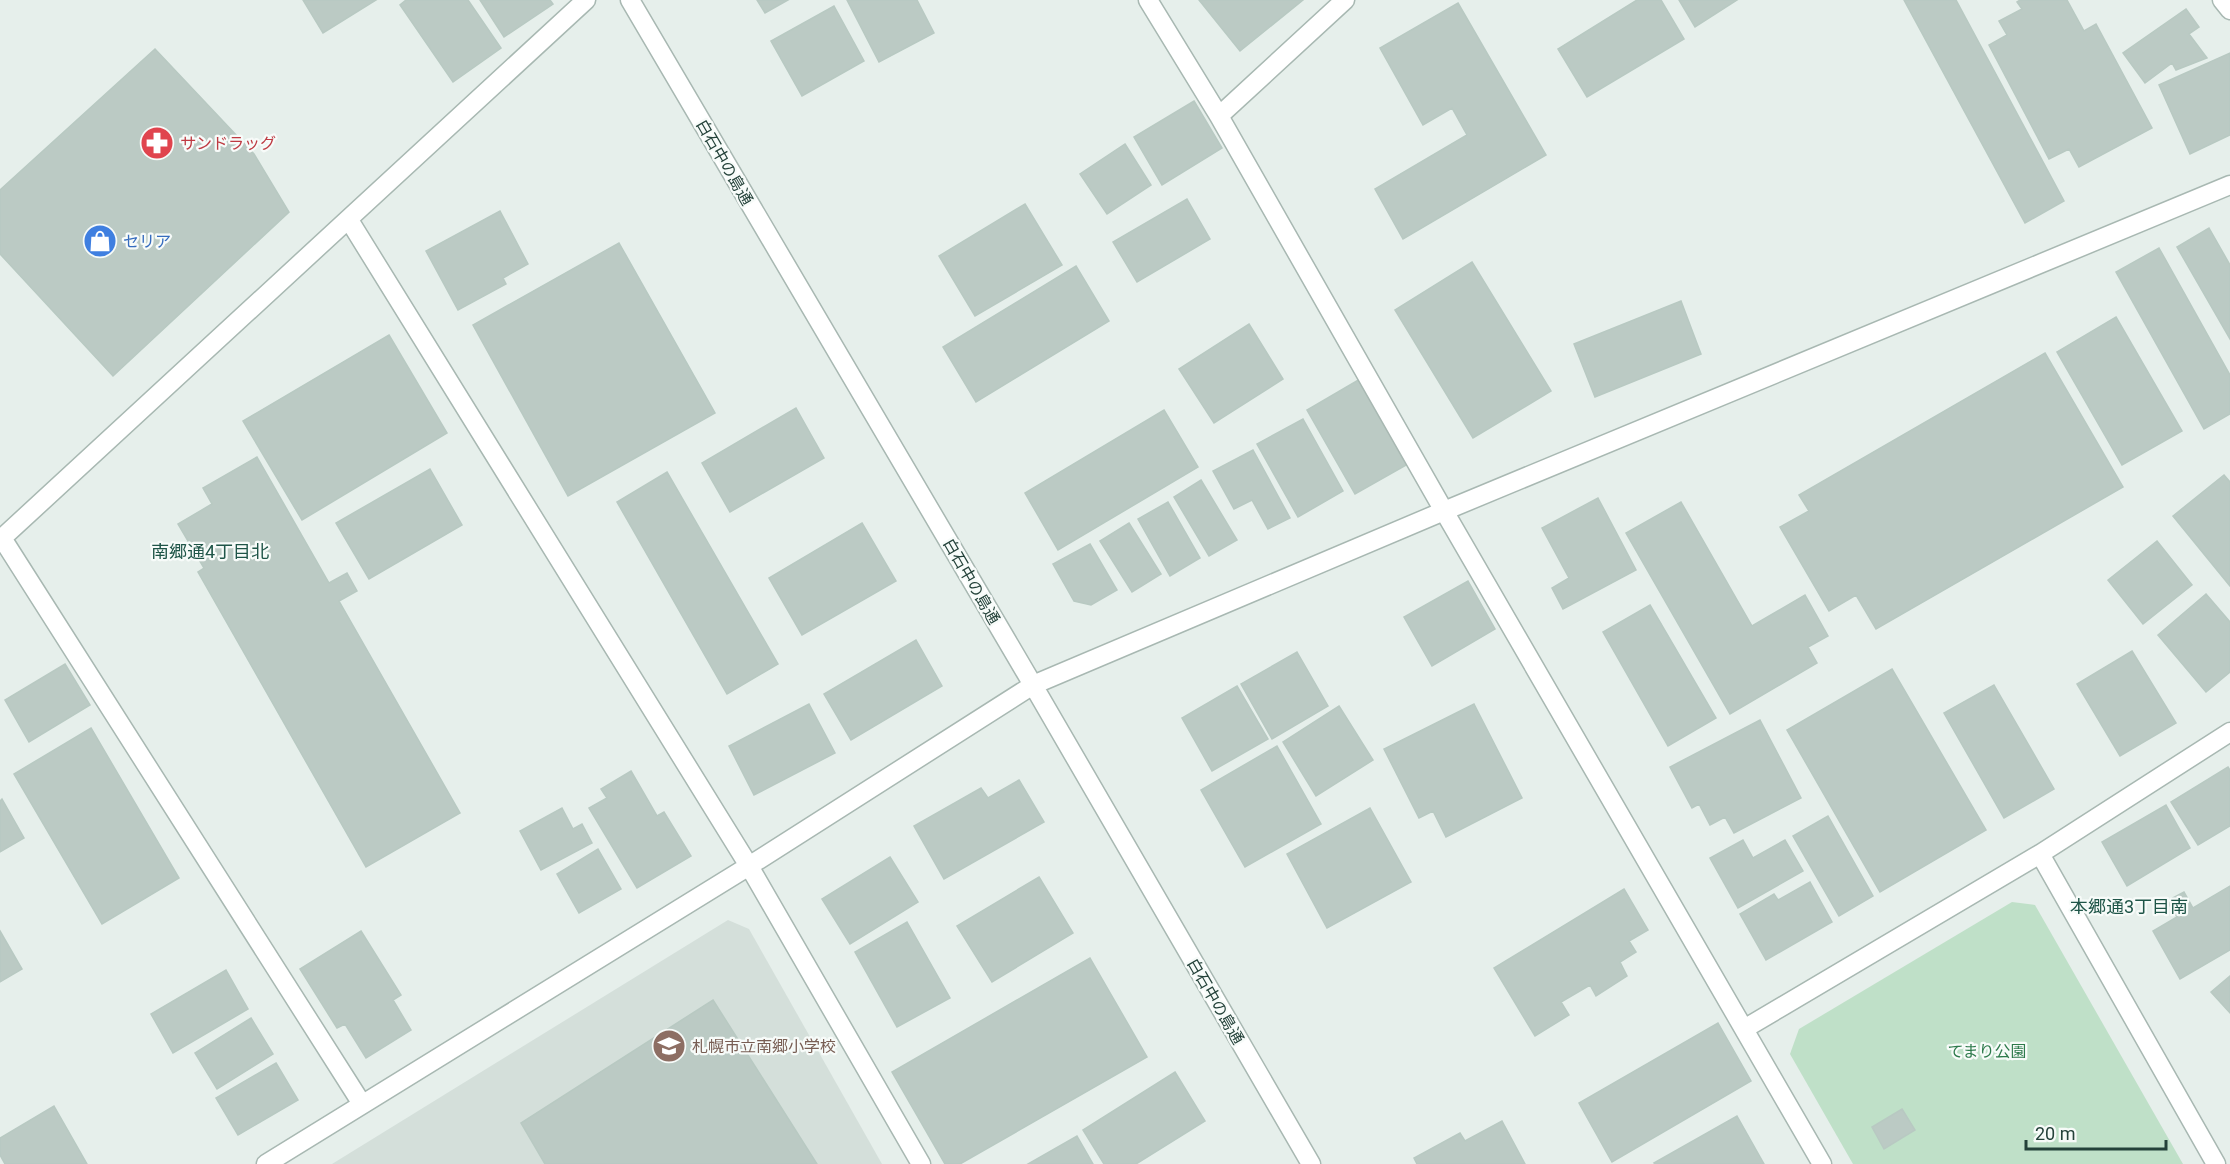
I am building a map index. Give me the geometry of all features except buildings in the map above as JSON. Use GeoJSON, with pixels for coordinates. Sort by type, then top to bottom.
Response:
{"type":"FeatureCollection","features":[{"type":"Feature","properties":{"kind":"street"},"geometry":{"type":"LineString","coordinates":[[362,1104],[1,539],[586,0]]}},
{"type":"Feature","properties":{"kind":"street","name":"白石中の島通"},"geometry":{"type":"LineString","coordinates":[[630,0],[1033,684],[1311,1164]]}},
{"type":"Feature","properties":{"kind":"street"},"geometry":{"type":"LineString","coordinates":[[1148,0],[1219,116],[1444,511],[1822,1164]]}},
{"type":"Feature","properties":{"kind":"street"},"geometry":{"type":"LineString","coordinates":[[1219,116],[1345,0]]}},
{"type":"Feature","properties":{"kind":"street"},"geometry":{"type":"LineString","coordinates":[[2222,0],[2230,10]]}},
{"type":"Feature","properties":{"kind":"street"},"geometry":{"type":"LineString","coordinates":[[266,1164],[749,866],[1033,684],[2230,185]]}},
{"type":"Feature","properties":{"kind":"street"},"geometry":{"type":"LineString","coordinates":[[349,220],[749,866],[921,1164]]}},
{"type":"Feature","properties":{"kind":"street"},"geometry":{"type":"LineString","coordinates":[[1744,1029],[2040,854],[2230,732]]}},
{"type":"Feature","properties":{"kind":"street"},"geometry":{"type":"LineString","coordinates":[[2040,854],[2216,1164]]}},
{"type":"Feature","properties":{"kind":"shaded area","name":"札幌市立南郷小学校"},"geometry":{"type":"Polygon","coordinates":[[[728,920],[749,929],[882,1164],[332,1164],[728,920]]]}},
{"type":"Feature","properties":{"kind":"green space","name":"てまり公園"},"geometry":{"type":"Polygon","coordinates":[[[2012,902],[2035,905],[2183,1164],[1853,1164],[1790,1054],[1799,1029],[2012,902]]]}},
{"type":"Feature","properties":{"kind":"place","name":"サンドラッグ"},"geometry":{"type":"Point","coordinates":[157,143]}},
{"type":"Feature","properties":{"kind":"place","name":"セリア"},"geometry":{"type":"Point","coordinates":[100,241]}},
{"type":"Feature","properties":{"kind":"place","name":"札幌市立南郷小学校"},"geometry":{"type":"Point","coordinates":[669,1046]}},
{"type":"Feature","properties":{"kind":"district","name":"南郷通4丁目北"},"geometry":{"type":"Point","coordinates":[210,552]}},
{"type":"Feature","properties":{"kind":"district","name":"本郷通3丁目南"},"geometry":{"type":"Point","coordinates":[2129,907]}}]}
